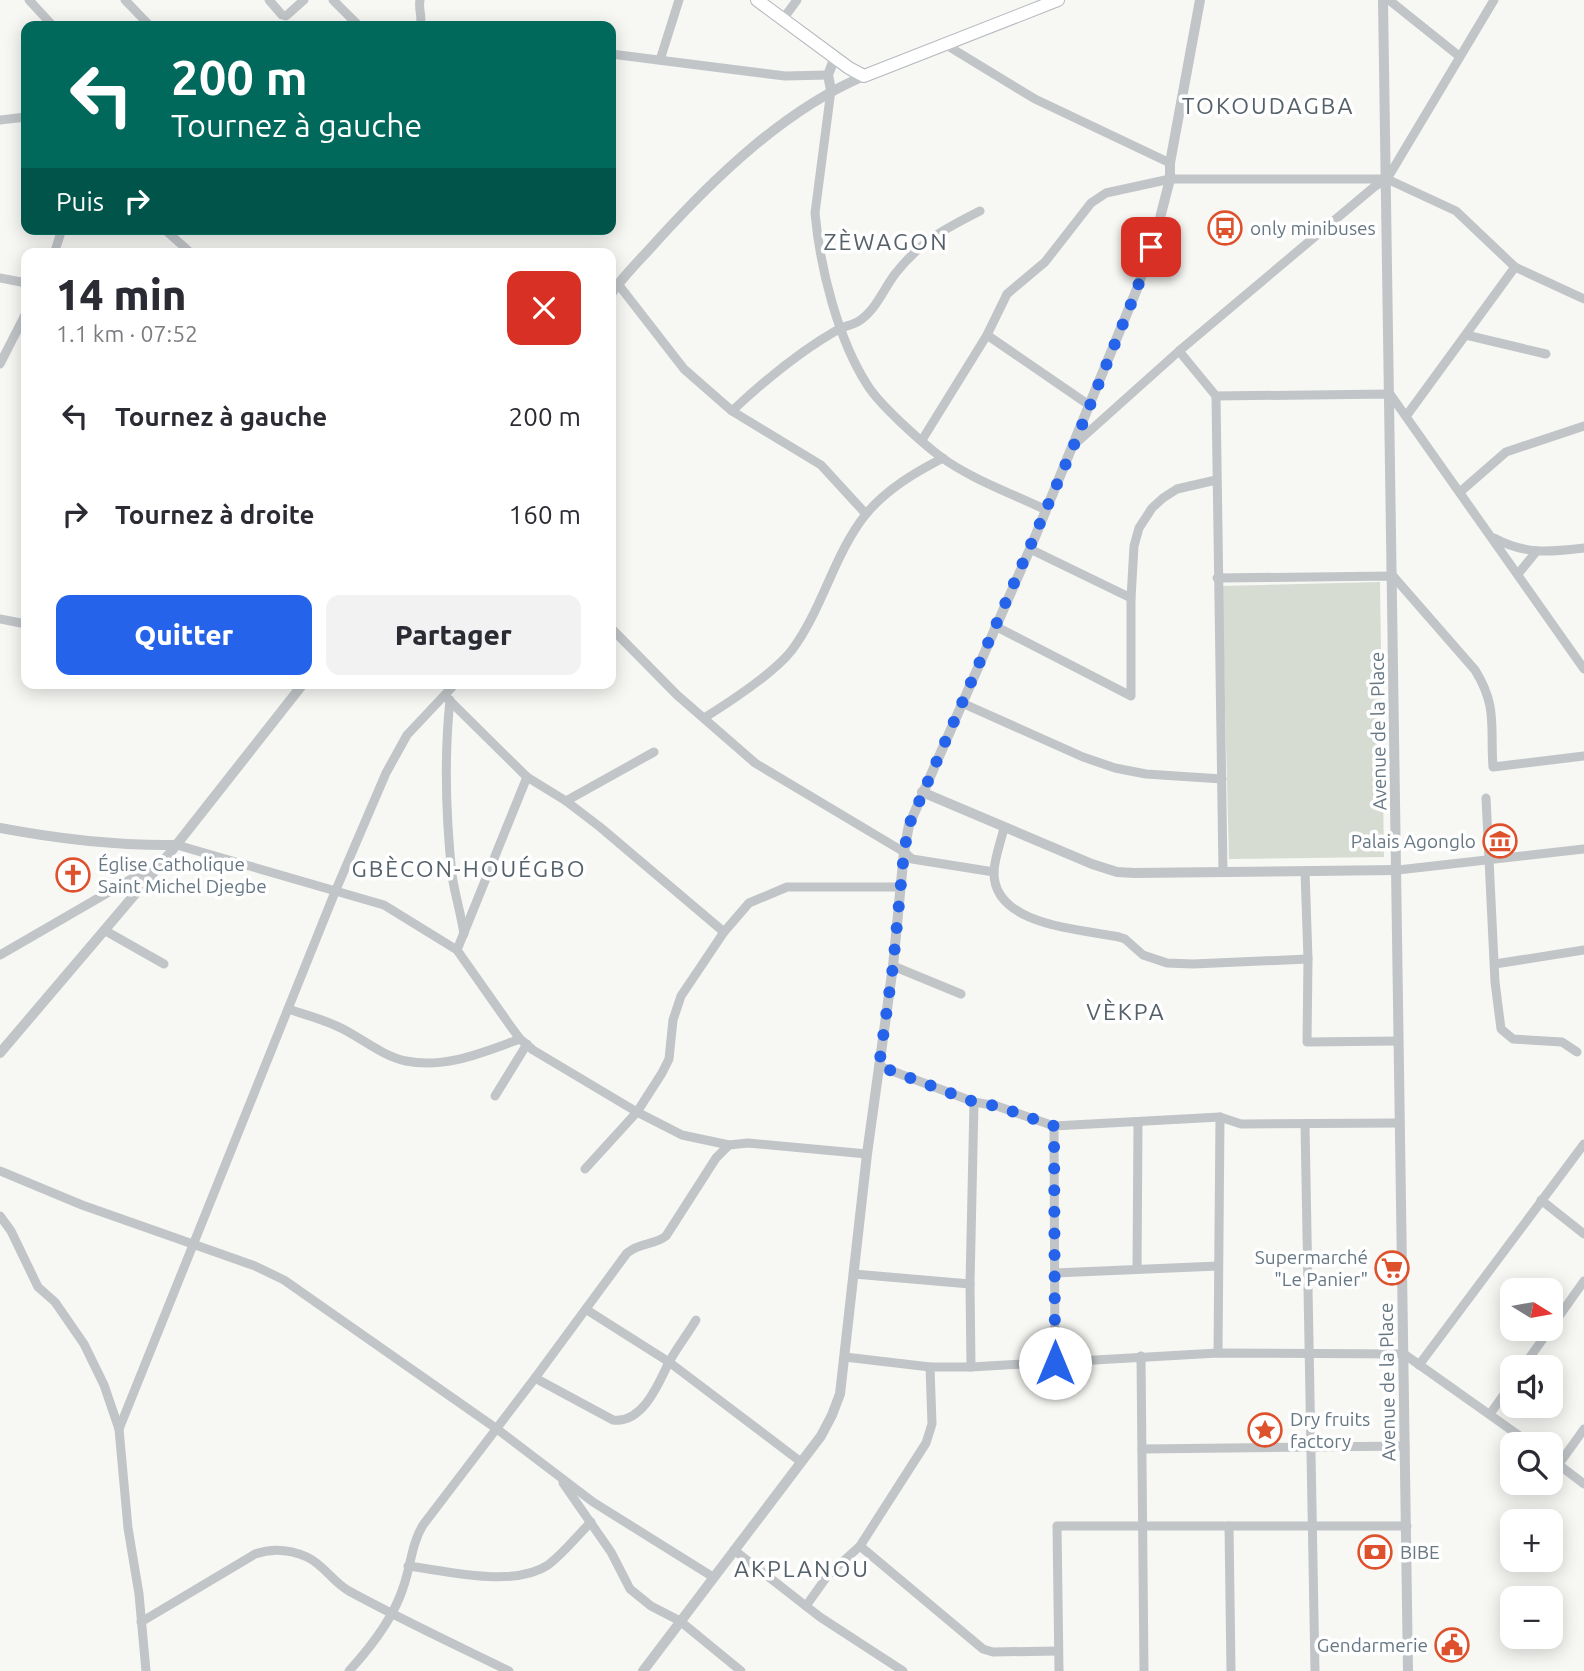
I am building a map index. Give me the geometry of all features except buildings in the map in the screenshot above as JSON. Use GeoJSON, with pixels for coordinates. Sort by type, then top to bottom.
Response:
{"type":"FeatureCollection","features":[{"type":"Feature","properties":{"kind":"main road"},"geometry":{"type":"LineString","coordinates":[[757,0],[864,76],[1058,0]]}},
{"type":"Feature","properties":{"kind":"street"},"geometry":{"type":"LineString","coordinates":[[29,0],[48,21]]}},
{"type":"Feature","properties":{"kind":"street"},"geometry":{"type":"LineString","coordinates":[[125,0],[145,21]]}},
{"type":"Feature","properties":{"kind":"street"},"geometry":{"type":"LineString","coordinates":[[270,0],[282,15],[286,16],[304,0]]}},
{"type":"Feature","properties":{"kind":"street"},"geometry":{"type":"LineString","coordinates":[[333,0],[354,21]]}},
{"type":"Feature","properties":{"kind":"street"},"geometry":{"type":"LineString","coordinates":[[420,0],[422,21]]}},
{"type":"Feature","properties":{"kind":"street"},"geometry":{"type":"LineString","coordinates":[[660,60],[679,0]]}},
{"type":"Feature","properties":{"kind":"street"},"geometry":{"type":"LineString","coordinates":[[783,19],[797,0]]}},
{"type":"Feature","properties":{"kind":"street"},"geometry":{"type":"LineString","coordinates":[[643,1671],[821,1436],[840,1394],[909,825],[1030,549],[1137,289],[1170,179],[1170,163],[1200,0]]}},
{"type":"Feature","properties":{"kind":"street","name":"Avenue de la Place"},"geometry":{"type":"LineString","coordinates":[[1383,0],[1409,1671]]}},
{"type":"Feature","properties":{"kind":"street"},"geometry":{"type":"LineString","coordinates":[[1389,0],[1459,56]]}},
{"type":"Feature","properties":{"kind":"street"},"geometry":{"type":"LineString","coordinates":[[1074,445],[1179,351],[1374,187],[1387,179],[1494,0]]}},
{"type":"Feature","properties":{"kind":"street"},"geometry":{"type":"LineString","coordinates":[[943,43],[1035,99],[1170,163]]}},
{"type":"Feature","properties":{"kind":"street"},"geometry":{"type":"LineString","coordinates":[[616,55],[785,76],[828,75]]}},
{"type":"Feature","properties":{"kind":"street"},"geometry":{"type":"LineString","coordinates":[[835,57],[828,75],[831,90],[815,213],[817,234],[840,329],[849,354],[869,389],[943,458],[1046,510]]}},
{"type":"Feature","properties":{"kind":"street"},"geometry":{"type":"LineString","coordinates":[[616,287],[686,208],[722,175],[797,113],[831,90],[864,76]]}},
{"type":"Feature","properties":{"kind":"street"},"geometry":{"type":"LineString","coordinates":[[0,120],[21,118]]}},
{"type":"Feature","properties":{"kind":"street"},"geometry":{"type":"LineString","coordinates":[[922,440],[987,335],[1007,293],[1045,262],[1095,199],[1106,193],[1170,179],[1387,179],[1456,211],[1515,267],[1584,299]]}},
{"type":"Feature","properties":{"kind":"street"},"geometry":{"type":"LineString","coordinates":[[732,411],[793,360],[840,329],[858,322],[873,308],[893,276],[919,246],[981,211]]}},
{"type":"Feature","properties":{"kind":"street"},"geometry":{"type":"LineString","coordinates":[[171,235],[185,248]]}},
{"type":"Feature","properties":{"kind":"street"},"geometry":{"type":"LineString","coordinates":[[1407,415],[1515,267]]}},
{"type":"Feature","properties":{"kind":"street"},"geometry":{"type":"LineString","coordinates":[[0,278],[21,282]]}},
{"type":"Feature","properties":{"kind":"street"},"geometry":{"type":"LineString","coordinates":[[618,284],[684,369],[732,411],[821,466],[866,514]]}},
{"type":"Feature","properties":{"kind":"street"},"geometry":{"type":"LineString","coordinates":[[0,364],[21,323]]}},
{"type":"Feature","properties":{"kind":"street"},"geometry":{"type":"LineString","coordinates":[[987,335],[1089,405]]}},
{"type":"Feature","properties":{"kind":"street"},"geometry":{"type":"LineString","coordinates":[[1466,335],[1546,354]]}},
{"type":"Feature","properties":{"kind":"street"},"geometry":{"type":"LineString","coordinates":[[1179,351],[1216,396],[1223,872]]}},
{"type":"Feature","properties":{"kind":"street"},"geometry":{"type":"LineString","coordinates":[[1216,396],[1390,394],[1584,669]]}},
{"type":"Feature","properties":{"kind":"street"},"geometry":{"type":"LineString","coordinates":[[1460,492],[1506,452],[1584,426]]}},
{"type":"Feature","properties":{"kind":"street"},"geometry":{"type":"LineString","coordinates":[[704,718],[790,652],[808,626],[852,535],[866,514],[906,477],[943,458]]}},
{"type":"Feature","properties":{"kind":"street"},"geometry":{"type":"LineString","coordinates":[[995,626],[1131,696],[1131,598],[1136,536],[1152,508],[1177,489],[1216,480]]}},
{"type":"Feature","properties":{"kind":"street"},"geometry":{"type":"LineString","coordinates":[[1492,536],[1509,546],[1536,552],[1584,548]]}},
{"type":"Feature","properties":{"kind":"street"},"geometry":{"type":"LineString","coordinates":[[1030,549],[1131,598]]}},
{"type":"Feature","properties":{"kind":"street"},"geometry":{"type":"LineString","coordinates":[[1518,575],[1536,552]]}},
{"type":"Feature","properties":{"kind":"street"},"geometry":{"type":"LineString","coordinates":[[1217,578],[1393,576],[1475,670],[1484,684],[1490,698],[1492,714],[1493,768],[1584,756]]}},
{"type":"Feature","properties":{"kind":"street"},"geometry":{"type":"LineString","coordinates":[[0,619],[21,623]]}},
{"type":"Feature","properties":{"kind":"street"},"geometry":{"type":"LineString","coordinates":[[616,634],[641,661],[767,772],[916,860],[994,872]]}},
{"type":"Feature","properties":{"kind":"street"},"geometry":{"type":"LineString","coordinates":[[0,1053],[177,845],[299,689]]}},
{"type":"Feature","properties":{"kind":"street"},"geometry":{"type":"LineString","coordinates":[[119,1429],[335,892],[398,749],[417,723],[447,698],[452,689]]}},
{"type":"Feature","properties":{"kind":"street"},"geometry":{"type":"LineString","coordinates":[[447,698],[527,777],[566,800],[723,932]]}},
{"type":"Feature","properties":{"kind":"street"},"geometry":{"type":"LineString","coordinates":[[447,698],[450,848],[455,892],[464,934]]}},
{"type":"Feature","properties":{"kind":"street"},"geometry":{"type":"LineString","coordinates":[[962,703],[1083,757],[1115,768],[1146,774],[1222,779]]}},
{"type":"Feature","properties":{"kind":"street"},"geometry":{"type":"LineString","coordinates":[[566,800],[654,752]]}},
{"type":"Feature","properties":{"kind":"street"},"geometry":{"type":"LineString","coordinates":[[457,950],[527,777]]}},
{"type":"Feature","properties":{"kind":"street"},"geometry":{"type":"LineString","coordinates":[[922,792],[1004,828],[1117,872],[1398,870],[1584,849]]}},
{"type":"Feature","properties":{"kind":"street"},"geometry":{"type":"LineString","coordinates":[[1486,798],[1494,964],[1501,1029],[1513,1039],[1562,1042],[1577,1052]]}},
{"type":"Feature","properties":{"kind":"street"},"geometry":{"type":"LineString","coordinates":[[0,828],[97,841],[177,845],[384,905],[457,950],[524,1042],[549,1060],[637,1112],[682,1135],[729,1145],[748,1143],[867,1154]]}},
{"type":"Feature","properties":{"kind":"street"},"geometry":{"type":"LineString","coordinates":[[1004,828],[994,872],[999,891],[1006,902],[1026,917],[1119,937],[1125,939],[1143,956],[1158,961],[1193,964],[1308,959]]}},
{"type":"Feature","properties":{"kind":"street"},"geometry":{"type":"LineString","coordinates":[[0,954],[163,861]]}},
{"type":"Feature","properties":{"kind":"street"},"geometry":{"type":"LineString","coordinates":[[1305,871],[1307,1042],[1398,1041]]}},
{"type":"Feature","properties":{"kind":"street"},"geometry":{"type":"LineString","coordinates":[[585,1168],[637,1112],[669,1059],[673,1020],[681,996],[723,932],[749,903],[778,889],[797,886],[900,887]]}},
{"type":"Feature","properties":{"kind":"street"},"geometry":{"type":"LineString","coordinates":[[104,930],[164,964]]}},
{"type":"Feature","properties":{"kind":"street"},"geometry":{"type":"LineString","coordinates":[[1494,964],[1584,950]]}},
{"type":"Feature","properties":{"kind":"street"},"geometry":{"type":"LineString","coordinates":[[893,966],[961,994]]}},
{"type":"Feature","properties":{"kind":"street"},"geometry":{"type":"LineString","coordinates":[[288,1009],[342,1029],[404,1061],[422,1063],[459,1060],[524,1042]]}},
{"type":"Feature","properties":{"kind":"street"},"geometry":{"type":"LineString","coordinates":[[495,1096],[524,1042]]}},
{"type":"Feature","properties":{"kind":"street"},"geometry":{"type":"LineString","coordinates":[[879,1066],[974,1102],[997,1106],[1054,1126],[1220,1117],[1241,1124],[1400,1123]]}},
{"type":"Feature","properties":{"kind":"street"},"geometry":{"type":"LineString","coordinates":[[971,1367],[974,1102]]}},
{"type":"Feature","properties":{"kind":"street"},"geometry":{"type":"LineString","coordinates":[[1218,1353],[1220,1117]]}},
{"type":"Feature","properties":{"kind":"street"},"geometry":{"type":"LineString","coordinates":[[1137,1269],[1138,1122]]}},
{"type":"Feature","properties":{"kind":"street"},"geometry":{"type":"LineString","coordinates":[[1305,1124],[1315,1671]]}},
{"type":"Feature","properties":{"kind":"street"},"geometry":{"type":"LineString","coordinates":[[1054,1126],[1055,1363]]}},
{"type":"Feature","properties":{"kind":"street"},"geometry":{"type":"LineString","coordinates":[[1419,1364],[1584,1144]]}},
{"type":"Feature","properties":{"kind":"street"},"geometry":{"type":"LineString","coordinates":[[349,1671],[392,1614],[403,1589],[412,1546],[423,1525],[587,1310],[627,1253],[635,1246],[660,1241],[666,1236],[716,1158],[729,1145]]}},
{"type":"Feature","properties":{"kind":"street"},"geometry":{"type":"LineString","coordinates":[[0,1171],[82,1205],[255,1266],[284,1280],[497,1429],[593,1502],[713,1577]]}},
{"type":"Feature","properties":{"kind":"street"},"geometry":{"type":"LineString","coordinates":[[1541,1200],[1584,1234]]}},
{"type":"Feature","properties":{"kind":"street"},"geometry":{"type":"LineString","coordinates":[[0,1216],[11,1231],[38,1287],[55,1302],[84,1344],[104,1385],[119,1429],[146,1671]]}},
{"type":"Feature","properties":{"kind":"street"},"geometry":{"type":"LineString","coordinates":[[1055,1273],[1218,1266]]}},
{"type":"Feature","properties":{"kind":"street"},"geometry":{"type":"LineString","coordinates":[[854,1274],[970,1284]]}},
{"type":"Feature","properties":{"kind":"street"},"geometry":{"type":"LineString","coordinates":[[1532,1355],[1584,1281]]}},
{"type":"Feature","properties":{"kind":"street"},"geometry":{"type":"LineString","coordinates":[[587,1310],[669,1362],[801,1461]]}},
{"type":"Feature","properties":{"kind":"street"},"geometry":{"type":"LineString","coordinates":[[535,1378],[602,1415],[621,1421],[637,1412],[659,1387],[669,1362],[696,1320]]}},
{"type":"Feature","properties":{"kind":"street"},"geometry":{"type":"LineString","coordinates":[[845,1357],[930,1367],[971,1367],[1218,1353],[1404,1354],[1515,1432]]}},
{"type":"Feature","properties":{"kind":"street"},"geometry":{"type":"LineString","coordinates":[[1141,1356],[1144,1671]]}},
{"type":"Feature","properties":{"kind":"street"},"geometry":{"type":"LineString","coordinates":[[806,1606],[828,1575],[859,1546],[930,1435],[930,1367]]}},
{"type":"Feature","properties":{"kind":"street"},"geometry":{"type":"LineString","coordinates":[[1490,1414],[1500,1400]]}},
{"type":"Feature","properties":{"kind":"street"},"geometry":{"type":"LineString","coordinates":[[1563,1452],[1584,1429]]}},
{"type":"Feature","properties":{"kind":"street"},"geometry":{"type":"LineString","coordinates":[[1142,1449],[1405,1446]]}},
{"type":"Feature","properties":{"kind":"street"},"geometry":{"type":"LineString","coordinates":[[1563,1467],[1584,1484]]}},
{"type":"Feature","properties":{"kind":"street"},"geometry":{"type":"LineString","coordinates":[[558,1475],[611,1552],[630,1589],[651,1606],[680,1622],[741,1671]]}},
{"type":"Feature","properties":{"kind":"street"},"geometry":{"type":"LineString","coordinates":[[408,1566],[500,1576],[535,1572],[562,1553],[591,1522]]}},
{"type":"Feature","properties":{"kind":"street"},"geometry":{"type":"LineString","coordinates":[[1059,1671],[1057,1526],[1407,1526]]}},
{"type":"Feature","properties":{"kind":"street"},"geometry":{"type":"LineString","coordinates":[[1229,1526],[1231,1671]]}},
{"type":"Feature","properties":{"kind":"street"},"geometry":{"type":"LineString","coordinates":[[859,1546],[983,1648],[993,1652],[1058,1651]]}},
{"type":"Feature","properties":{"kind":"street"},"geometry":{"type":"LineString","coordinates":[[141,1622],[255,1554],[273,1550],[310,1559],[340,1585],[392,1614],[509,1671]]}},
{"type":"Feature","properties":{"kind":"street"},"geometry":{"type":"LineString","coordinates":[[734,1550],[806,1606],[903,1671]]}},
{"type":"Feature","properties":{"kind":"shaded area"},"geometry":{"type":"Polygon","coordinates":[[[1380,582],[1384,857],[1229,859],[1222,586],[1380,582]]]}},
{"type":"Feature","properties":{"kind":"place","name":"only minibuses"},"geometry":{"type":"Point","coordinates":[1225,228]}},
{"type":"Feature","properties":{"kind":"place","name":"Palais Agonglo"},"geometry":{"type":"Point","coordinates":[1500,841]}},
{"type":"Feature","properties":{"kind":"place","name":"Église Catholique Saint Michel Djegbe"},"geometry":{"type":"Point","coordinates":[73,875]}},
{"type":"Feature","properties":{"kind":"place","name":"Supermarché \"Le Panier\""},"geometry":{"type":"Point","coordinates":[1392,1268]}},
{"type":"Feature","properties":{"kind":"place","name":"Dry fruits factory"},"geometry":{"type":"Point","coordinates":[1265,1430]}},
{"type":"Feature","properties":{"kind":"place","name":"BIBE"},"geometry":{"type":"Point","coordinates":[1375,1552]}},
{"type":"Feature","properties":{"kind":"place","name":"Gendarmerie"},"geometry":{"type":"Point","coordinates":[1452,1645]}},
{"type":"Feature","properties":{"kind":"district","name":"TOKOUDAGBA"},"geometry":{"type":"Point","coordinates":[1268,106]}},
{"type":"Feature","properties":{"kind":"district","name":"ZÈWAGON"},"geometry":{"type":"Point","coordinates":[886,242]}},
{"type":"Feature","properties":{"kind":"district","name":"GBÈCON-HOUÉGBO"},"geometry":{"type":"Point","coordinates":[469,869]}},
{"type":"Feature","properties":{"kind":"district","name":"VÈKPA"},"geometry":{"type":"Point","coordinates":[1126,1012]}},
{"type":"Feature","properties":{"kind":"district","name":"AKPLANOU"},"geometry":{"type":"Point","coordinates":[802,1569]}},
{"type":"Feature","properties":{"kind":"route"},"geometry":{"type":"LineString","coordinates":[[1055,1363],[1054,1126],[997,1106],[974,1102],[879,1066],[909,825],[1074,445],[1137,289],[1151,247]]}}]}
